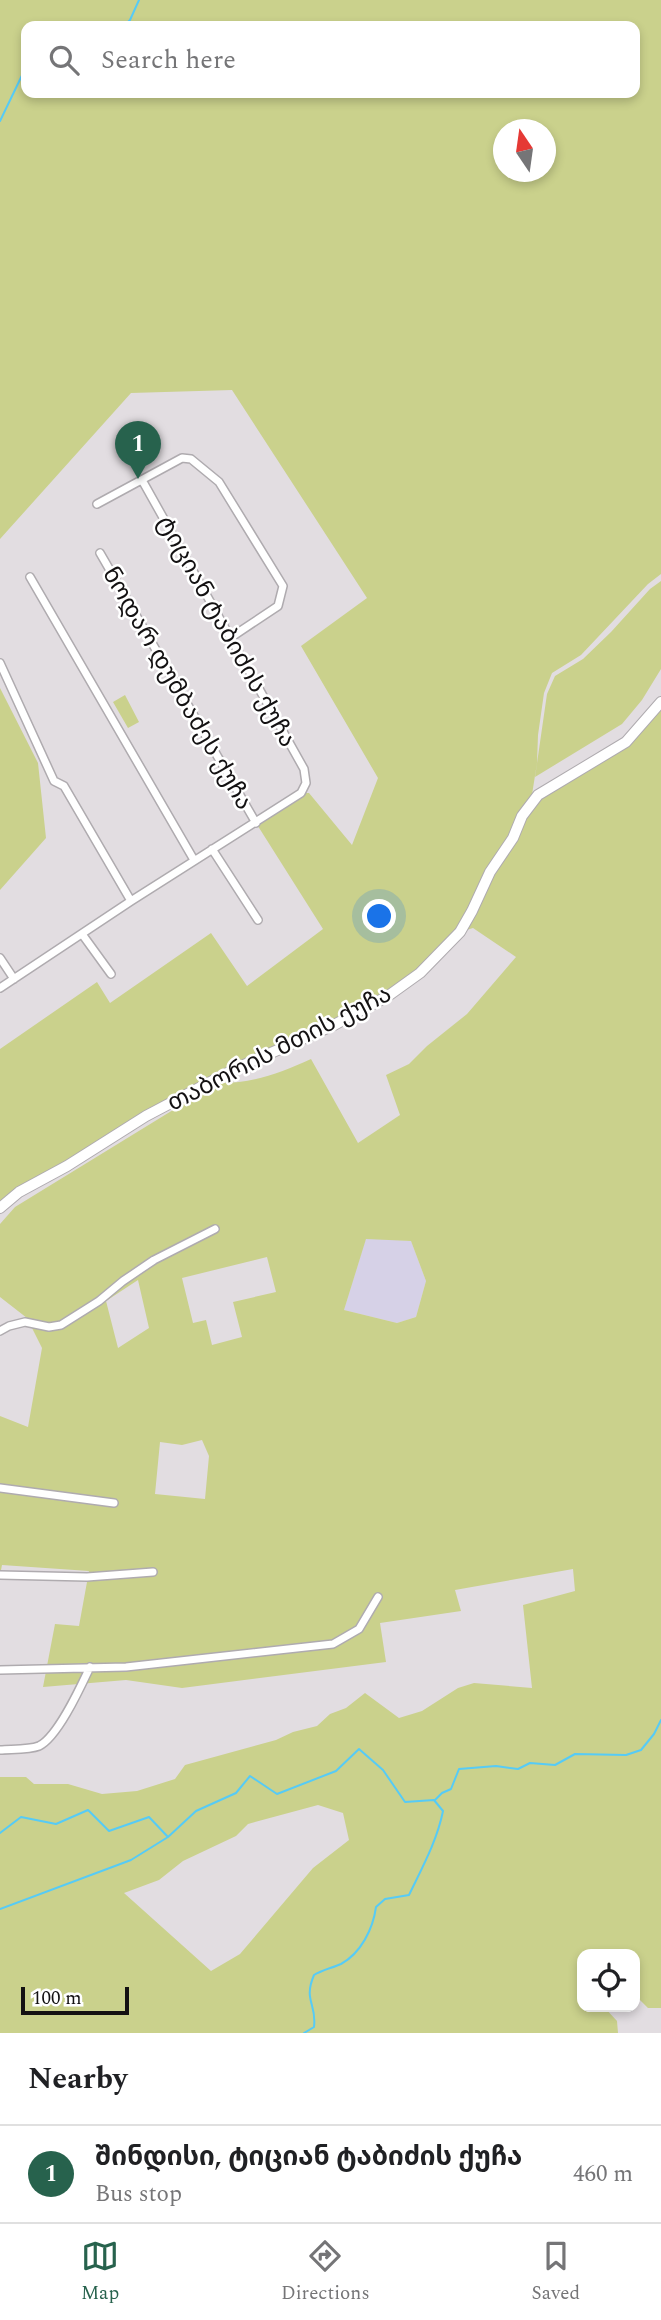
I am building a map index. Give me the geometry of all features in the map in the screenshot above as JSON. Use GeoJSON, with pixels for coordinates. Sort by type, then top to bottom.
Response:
{"type":"FeatureCollection","features":[{"type":"Feature","properties":{"kind":"main road","name":"თაბორის მთის ქუჩა"},"geometry":{"type":"LineString","coordinates":[[0,1208],[19,1192],[67,1166],[146,1116],[227,1073],[334,1025],[388,996],[420,972],[460,932],[490,873],[513,838],[522,816],[538,794],[626,742],[661,702]]}},
{"type":"Feature","properties":{"kind":"street"},"geometry":{"type":"LineString","coordinates":[[97,504],[183,458],[191,459],[219,482],[281,580],[283,591],[278,606],[230,638]]}},
{"type":"Feature","properties":{"kind":"street","name":"ტიციან ტაბიძის ქუჩა"},"geometry":{"type":"LineString","coordinates":[[142,480],[304,769],[306,783],[301,793],[256,823]]}},
{"type":"Feature","properties":{"kind":"street","name":"ნოდარ დუმბაძეს ქუჩა"},"geometry":{"type":"LineString","coordinates":[[100,553],[256,823]]}},
{"type":"Feature","properties":{"kind":"street"},"geometry":{"type":"LineString","coordinates":[[30,577],[194,860]]}},
{"type":"Feature","properties":{"kind":"street"},"geometry":{"type":"LineString","coordinates":[[0,663],[54,781],[64,786],[131,901]]}},
{"type":"Feature","properties":{"kind":"street"},"geometry":{"type":"LineString","coordinates":[[0,988],[194,860],[256,823]]}},
{"type":"Feature","properties":{"kind":"street"},"geometry":{"type":"LineString","coordinates":[[212,849],[258,920]]}},
{"type":"Feature","properties":{"kind":"street"},"geometry":{"type":"LineString","coordinates":[[82,934],[111,974]]}},
{"type":"Feature","properties":{"kind":"street"},"geometry":{"type":"LineString","coordinates":[[0,958],[14,979]]}},
{"type":"Feature","properties":{"kind":"street"},"geometry":{"type":"LineString","coordinates":[[0,1331],[25,1322],[49,1327],[61,1325],[154,1260],[215,1229]]}},
{"type":"Feature","properties":{"kind":"street"},"geometry":{"type":"LineString","coordinates":[[0,1488],[114,1503]]}},
{"type":"Feature","properties":{"kind":"street"},"geometry":{"type":"LineString","coordinates":[[0,1575],[87,1577],[153,1572]]}},
{"type":"Feature","properties":{"kind":"street"},"geometry":{"type":"LineString","coordinates":[[0,1670],[126,1667],[333,1644],[359,1629],[378,1597]]}},
{"type":"Feature","properties":{"kind":"street"},"geometry":{"type":"LineString","coordinates":[[0,1750],[38,1746],[47,1739],[74,1702],[90,1667]]}},
{"type":"Feature","properties":{"kind":"shaded area"},"geometry":{"type":"Polygon","coordinates":[[[366,1238],[411,1241],[426,1281],[416,1317],[397,1323],[344,1310],[366,1238]]]}},
{"type":"Feature","properties":{"kind":"green space"},"geometry":{"type":"Polygon","coordinates":[[[0,0],[661,0],[661,574],[648,584],[581,655],[552,673],[544,693],[531,801],[623,744],[661,703],[661,2008],[648,2008],[640,2000],[640,1949],[577,1949],[577,2012],[609,2012],[617,2021],[618,2033],[0,2033],[0,1777],[26,1777],[34,1784],[68,1784],[102,1794],[137,1791],[175,1779],[185,1765],[317,1726],[330,1714],[346,1708],[365,1693],[399,1718],[422,1711],[458,1688],[474,1683],[532,1688],[523,1605],[575,1591],[573,1569],[455,1590],[461,1611],[380,1623],[386,1662],[182,1688],[126,1680],[43,1687],[55,1624],[79,1626],[89,1571],[2,1565],[0,1575],[0,1416],[28,1427],[42,1348],[27,1318],[0,1297],[0,1224],[15,1207],[217,1083],[242,1082],[265,1077],[311,1059],[358,1143],[400,1115],[386,1075],[409,1064],[467,1014],[516,957],[473,928],[460,932],[388,996],[199,1087],[0,1208],[0,1049],[97,982],[110,1003],[211,933],[247,986],[323,929],[256,823],[301,793],[309,793],[352,845],[378,778],[301,646],[367,598],[232,390],[131,393],[0,539],[0,0]],[[366,1239],[344,1310],[397,1323],[416,1317],[426,1281],[411,1241],[366,1239]],[[267,1257],[182,1278],[193,1323],[206,1320],[212,1345],[242,1337],[233,1302],[276,1292],[267,1257]],[[138,1280],[106,1301],[118,1348],[149,1328],[138,1280]],[[202,1440],[182,1445],[160,1442],[155,1494],[205,1499],[209,1456],[202,1440]],[[318,1805],[248,1824],[236,1836],[183,1861],[159,1880],[124,1893],[211,1971],[240,1954],[313,1868],[349,1840],[343,1813],[318,1805]]]}},
{"type":"Feature","properties":{"kind":"green space"},"geometry":{"type":"Polygon","coordinates":[[[661,581],[661,669],[642,700],[622,724],[535,777],[547,694],[555,676],[583,659],[650,589],[661,581]]]}},
{"type":"Feature","properties":{"kind":"green space"},"geometry":{"type":"Polygon","coordinates":[[[0,688],[38,763],[46,838],[0,890],[0,688]]]}},
{"type":"Feature","properties":{"kind":"green space"},"geometry":{"type":"Polygon","coordinates":[[[125,695],[139,722],[128,728],[113,702],[125,695]]]}},
{"type":"Feature","properties":{"kind":"waterway"},"geometry":{"type":"LineString","coordinates":[[129,21],[139,0]]}},
{"type":"Feature","properties":{"kind":"waterway"},"geometry":{"type":"LineString","coordinates":[[0,121],[21,77]]}},
{"type":"Feature","properties":{"kind":"waterway"},"geometry":{"type":"LineString","coordinates":[[435,1800],[451,1789],[459,1769],[496,1766],[518,1769],[530,1763],[555,1765],[575,1754],[626,1755],[641,1750],[661,1720]]}},
{"type":"Feature","properties":{"kind":"waterway"},"geometry":{"type":"LineString","coordinates":[[0,1833],[21,1817],[56,1824],[88,1810],[109,1831],[149,1817],[168,1837],[196,1811],[236,1793],[250,1776],[277,1794],[336,1771],[359,1749],[383,1770],[405,1802],[434,1800]]}},
{"type":"Feature","properties":{"kind":"waterway"},"geometry":{"type":"LineString","coordinates":[[304,2033],[314,2027],[310,1997],[314,1975],[341,1964],[354,1954],[369,1932],[376,1907],[385,1899],[409,1895],[429,1854],[443,1811],[434,1800]]}},
{"type":"Feature","properties":{"kind":"waterway"},"geometry":{"type":"LineString","coordinates":[[0,1909],[131,1860],[168,1837]]}},
{"type":"Feature","properties":{"kind":"place","name":"შინდისი, ტიციან ტაბიძის ქუჩა"},"geometry":{"type":"Point","coordinates":[138,479]}}]}
